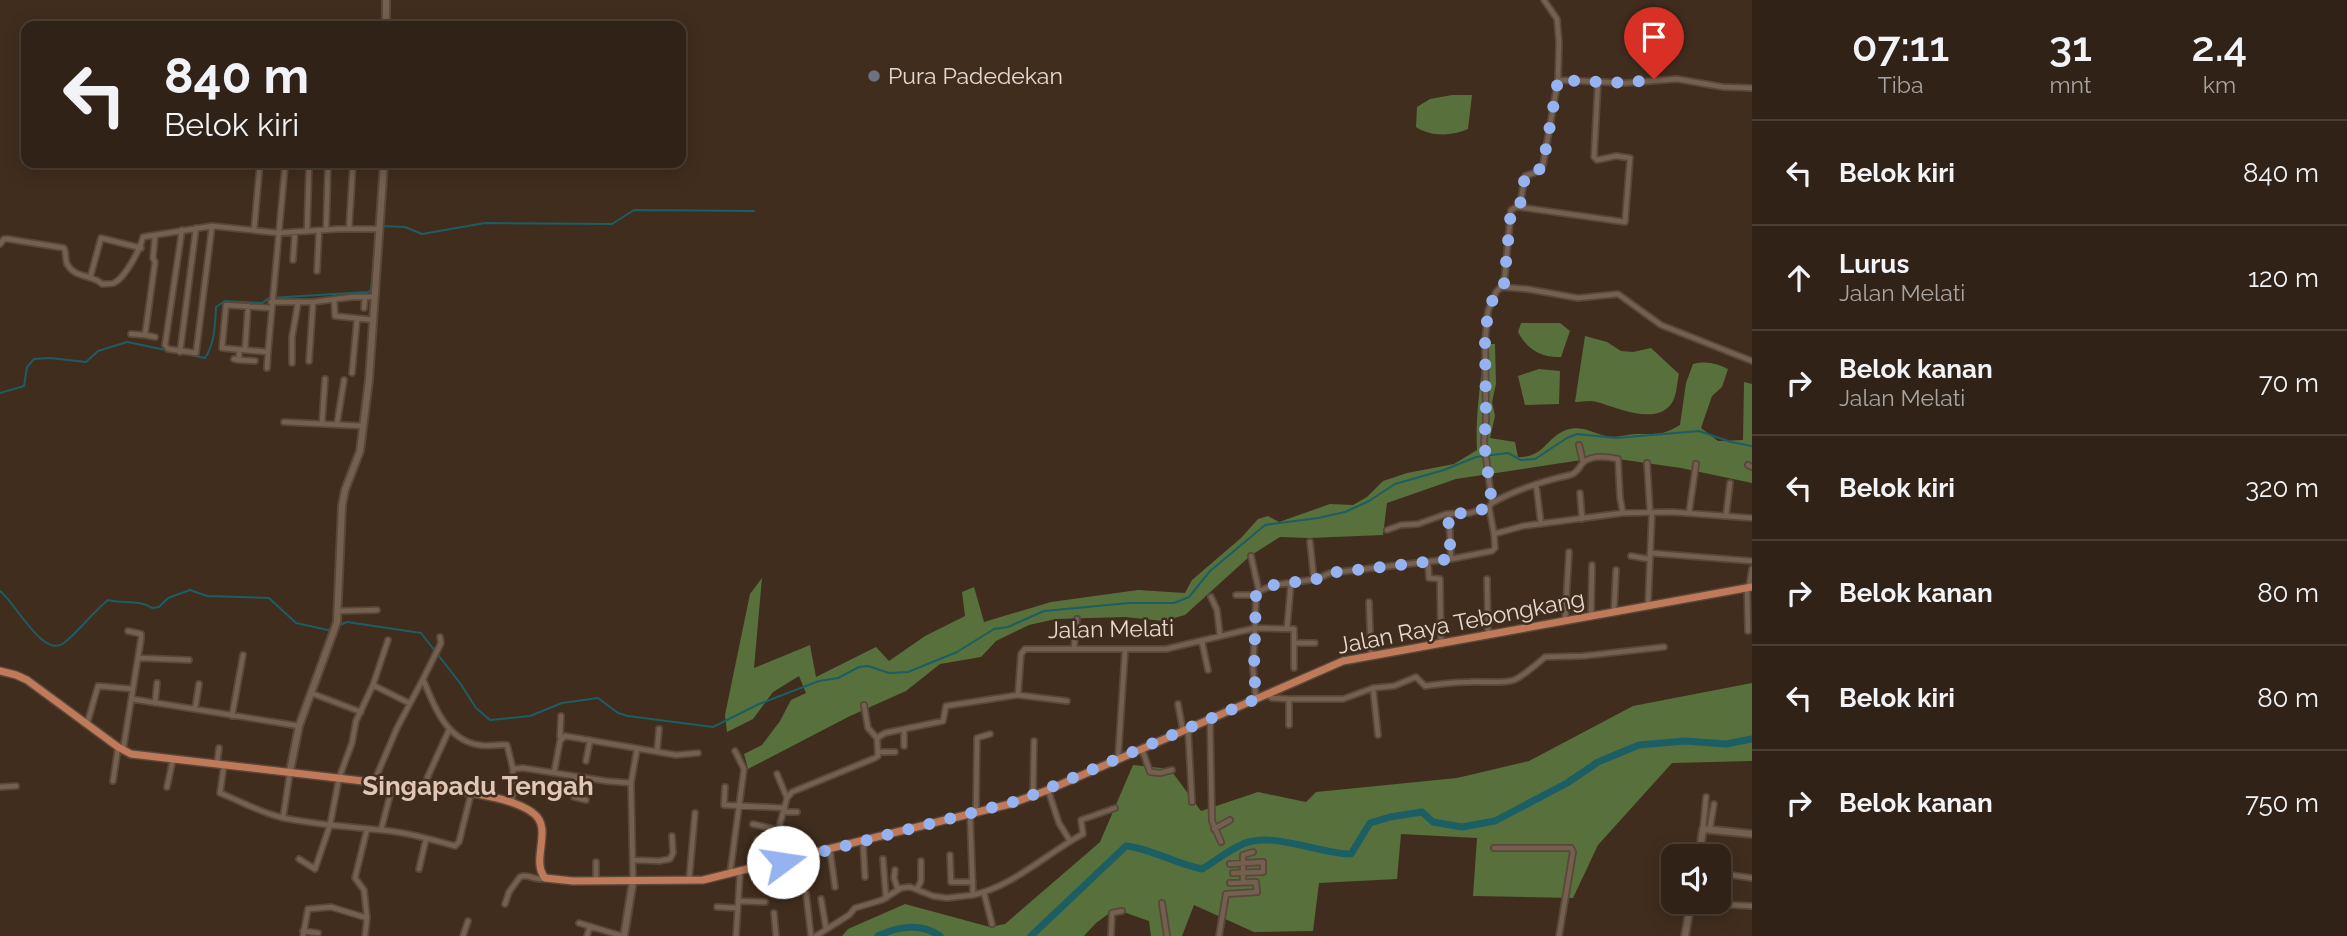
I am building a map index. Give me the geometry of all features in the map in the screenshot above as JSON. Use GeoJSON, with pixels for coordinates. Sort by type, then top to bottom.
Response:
{"type":"FeatureCollection","features":[{"type":"Feature","properties":{"kind":"main road"},"geometry":{"type":"LineString","coordinates":[[386,0],[386,21]]}},
{"type":"Feature","properties":{"kind":"main road"},"geometry":{"type":"LineString","coordinates":[[290,771],[299,726],[336,626],[342,506],[360,451],[376,298],[384,168]]}},
{"type":"Feature","properties":{"kind":"main road","name":"Jalan Raya Tebongkang"},"geometry":{"type":"LineString","coordinates":[[545,878],[689,882],[740,873],[1033,796],[1338,663],[1749,588]]}},
{"type":"Feature","properties":{"kind":"main road"},"geometry":{"type":"LineString","coordinates":[[0,671],[21,677],[131,754],[471,794],[512,803],[532,811],[539,820],[540,869],[545,878]]}},
{"type":"Feature","properties":{"kind":"main road"},"geometry":{"type":"LineString","coordinates":[[1703,844],[1707,829],[1752,834]]}},
{"type":"Feature","properties":{"kind":"main road"},"geometry":{"type":"LineString","coordinates":[[623,936],[633,881]]}},
{"type":"Feature","properties":{"kind":"main road"},"geometry":{"type":"LineString","coordinates":[[1685,936],[1689,914]]}},
{"type":"Feature","properties":{"kind":"street"},"geometry":{"type":"LineString","coordinates":[[1519,206],[1525,176],[1537,172],[1543,165],[1558,80],[1557,19],[1544,0]]}},
{"type":"Feature","properties":{"kind":"street"},"geometry":{"type":"LineString","coordinates":[[1558,80],[1626,83],[1677,79],[1723,87],[1752,88]]}},
{"type":"Feature","properties":{"kind":"street"},"geometry":{"type":"LineString","coordinates":[[1236,595],[1258,593],[1274,585],[1314,580],[1327,573],[1451,559],[1494,550],[1484,442],[1488,311],[1496,292],[1504,284],[1511,210],[1519,206],[1625,222],[1630,158],[1616,156],[1597,160],[1594,157],[1598,82]]}},
{"type":"Feature","properties":{"kind":"street"},"geometry":{"type":"LineString","coordinates":[[254,230],[260,168]]}},
{"type":"Feature","properties":{"kind":"street"},"geometry":{"type":"LineString","coordinates":[[267,368],[285,168]]}},
{"type":"Feature","properties":{"kind":"street"},"geometry":{"type":"LineString","coordinates":[[307,231],[309,168]]}},
{"type":"Feature","properties":{"kind":"street"},"geometry":{"type":"LineString","coordinates":[[326,230],[328,168]]}},
{"type":"Feature","properties":{"kind":"street"},"geometry":{"type":"LineString","coordinates":[[349,229],[354,168]]}},
{"type":"Feature","properties":{"kind":"street"},"geometry":{"type":"LineString","coordinates":[[182,230],[165,345],[168,349],[180,352],[196,352],[212,226]]}},
{"type":"Feature","properties":{"kind":"street"},"geometry":{"type":"LineString","coordinates":[[0,244],[4,239],[8,239],[65,248],[68,265],[78,274],[97,279],[102,284],[114,283],[141,248],[142,237],[212,226],[279,233],[380,229]]}},
{"type":"Feature","properties":{"kind":"street"},"geometry":{"type":"LineString","coordinates":[[180,352],[196,228]]}},
{"type":"Feature","properties":{"kind":"street"},"geometry":{"type":"LineString","coordinates":[[317,271],[319,230]]}},
{"type":"Feature","properties":{"kind":"street"},"geometry":{"type":"LineString","coordinates":[[293,260],[295,232]]}},
{"type":"Feature","properties":{"kind":"street"},"geometry":{"type":"LineString","coordinates":[[145,335],[156,261],[153,258],[155,237]]}},
{"type":"Feature","properties":{"kind":"street"},"geometry":{"type":"LineString","coordinates":[[90,278],[101,238],[141,248]]}},
{"type":"Feature","properties":{"kind":"street"},"geometry":{"type":"LineString","coordinates":[[1500,287],[1578,298],[1618,294],[1661,325],[1752,361]]}},
{"type":"Feature","properties":{"kind":"street"},"geometry":{"type":"LineString","coordinates":[[364,308],[365,297]]}},
{"type":"Feature","properties":{"kind":"street"},"geometry":{"type":"LineString","coordinates":[[268,352],[222,348],[224,308],[227,304],[248,306],[376,298]]}},
{"type":"Feature","properties":{"kind":"street"},"geometry":{"type":"LineString","coordinates":[[334,299],[334,315],[374,320]]}},
{"type":"Feature","properties":{"kind":"street"},"geometry":{"type":"LineString","coordinates":[[309,361],[313,302]]}},
{"type":"Feature","properties":{"kind":"street"},"geometry":{"type":"LineString","coordinates":[[292,363],[292,337],[298,303]]}},
{"type":"Feature","properties":{"kind":"street"},"geometry":{"type":"LineString","coordinates":[[248,306],[242,350],[237,359],[255,361]]}},
{"type":"Feature","properties":{"kind":"street"},"geometry":{"type":"LineString","coordinates":[[352,373],[357,319]]}},
{"type":"Feature","properties":{"kind":"street"},"geometry":{"type":"LineString","coordinates":[[131,334],[155,337]]}},
{"type":"Feature","properties":{"kind":"street"},"geometry":{"type":"LineString","coordinates":[[323,423],[325,379]]}},
{"type":"Feature","properties":{"kind":"street"},"geometry":{"type":"LineString","coordinates":[[337,424],[344,380]]}},
{"type":"Feature","properties":{"kind":"street"},"geometry":{"type":"LineString","coordinates":[[284,422],[363,426]]}},
{"type":"Feature","properties":{"kind":"street"},"geometry":{"type":"LineString","coordinates":[[1579,445],[1583,462]]}},
{"type":"Feature","properties":{"kind":"street"},"geometry":{"type":"LineString","coordinates":[[1387,530],[1448,514],[1470,513],[1522,488],[1557,476],[1572,475],[1583,462],[1601,457],[1618,459],[1623,513]]}},
{"type":"Feature","properties":{"kind":"street"},"geometry":{"type":"LineString","coordinates":[[1647,463],[1651,512],[1648,605]]}},
{"type":"Feature","properties":{"kind":"street"},"geometry":{"type":"LineString","coordinates":[[1689,513],[1696,464]]}},
{"type":"Feature","properties":{"kind":"street"},"geometry":{"type":"LineString","coordinates":[[1727,516],[1730,483]]}},
{"type":"Feature","properties":{"kind":"street"},"geometry":{"type":"LineString","coordinates":[[1536,484],[1541,523]]}},
{"type":"Feature","properties":{"kind":"street"},"geometry":{"type":"LineString","coordinates":[[1580,493],[1582,519]]}},
{"type":"Feature","properties":{"kind":"street"},"geometry":{"type":"LineString","coordinates":[[1494,534],[1541,523],[1623,513],[1689,513],[1752,518]]}},
{"type":"Feature","properties":{"kind":"street"},"geometry":{"type":"LineString","coordinates":[[1448,514],[1451,559]]}},
{"type":"Feature","properties":{"kind":"street"},"geometry":{"type":"LineString","coordinates":[[1310,542],[1314,580]]}},
{"type":"Feature","properties":{"kind":"street"},"geometry":{"type":"LineString","coordinates":[[1565,621],[1569,552]]}},
{"type":"Feature","properties":{"kind":"street"},"geometry":{"type":"LineString","coordinates":[[1631,555],[1752,562]]}},
{"type":"Feature","properties":{"kind":"street"},"geometry":{"type":"LineString","coordinates":[[1251,556],[1258,593],[1254,668],[1256,699]]}},
{"type":"Feature","properties":{"kind":"street"},"geometry":{"type":"LineString","coordinates":[[1428,562],[1429,578],[1440,579],[1441,643]]}},
{"type":"Feature","properties":{"kind":"street"},"geometry":{"type":"LineString","coordinates":[[1591,616],[1592,565]]}},
{"type":"Feature","properties":{"kind":"street"},"geometry":{"type":"LineString","coordinates":[[1748,631],[1752,569]]}},
{"type":"Feature","properties":{"kind":"street"},"geometry":{"type":"LineString","coordinates":[[1614,612],[1616,570]]}},
{"type":"Feature","properties":{"kind":"street"},"geometry":{"type":"LineString","coordinates":[[1487,579],[1488,634]]}},
{"type":"Feature","properties":{"kind":"street"},"geometry":{"type":"LineString","coordinates":[[1291,583],[1287,628],[1295,630],[1294,668]]}},
{"type":"Feature","properties":{"kind":"street"},"geometry":{"type":"LineString","coordinates":[[1211,597],[1217,610],[1220,636]]}},
{"type":"Feature","properties":{"kind":"street"},"geometry":{"type":"LineString","coordinates":[[1369,602],[1371,656]]}},
{"type":"Feature","properties":{"kind":"street"},"geometry":{"type":"LineString","coordinates":[[338,611],[377,610]]}},
{"type":"Feature","properties":{"kind":"street"},"geometry":{"type":"LineString","coordinates":[[1074,648],[1077,619]]}},
{"type":"Feature","properties":{"kind":"street","name":"Jalan Melati"},"geometry":{"type":"LineString","coordinates":[[1018,695],[1023,650],[1166,649],[1255,628],[1287,628]]}},
{"type":"Feature","properties":{"kind":"street"},"geometry":{"type":"LineString","coordinates":[[113,781],[139,658],[141,637],[128,631]]}},
{"type":"Feature","properties":{"kind":"street"},"geometry":{"type":"LineString","coordinates":[[374,782],[409,703],[440,643],[440,637]]}},
{"type":"Feature","properties":{"kind":"street"},"geometry":{"type":"LineString","coordinates":[[299,859],[314,870],[330,825],[339,778],[360,712],[373,685],[388,640]]}},
{"type":"Feature","properties":{"kind":"street"},"geometry":{"type":"LineString","coordinates":[[1202,642],[1208,670]]}},
{"type":"Feature","properties":{"kind":"street"},"geometry":{"type":"LineString","coordinates":[[1295,643],[1315,643]]}},
{"type":"Feature","properties":{"kind":"street"},"geometry":{"type":"LineString","coordinates":[[1268,694],[1272,698],[1343,699],[1373,688],[1394,686],[1416,677],[1425,686],[1508,682],[1517,679],[1545,657],[1583,656],[1664,647]]}},
{"type":"Feature","properties":{"kind":"street"},"geometry":{"type":"LineString","coordinates":[[1118,760],[1125,651]]}},
{"type":"Feature","properties":{"kind":"street"},"geometry":{"type":"LineString","coordinates":[[232,716],[243,655]]}},
{"type":"Feature","properties":{"kind":"street"},"geometry":{"type":"LineString","coordinates":[[139,658],[190,660]]}},
{"type":"Feature","properties":{"kind":"street"},"geometry":{"type":"LineString","coordinates":[[423,679],[449,730],[477,745],[505,744],[513,769],[512,803]]}},
{"type":"Feature","properties":{"kind":"street"},"geometry":{"type":"LineString","coordinates":[[155,703],[157,683]]}},
{"type":"Feature","properties":{"kind":"street"},"geometry":{"type":"LineString","coordinates":[[195,709],[199,684]]}},
{"type":"Feature","properties":{"kind":"street"},"geometry":{"type":"LineString","coordinates":[[373,685],[409,703]]}},
{"type":"Feature","properties":{"kind":"street"},"geometry":{"type":"LineString","coordinates":[[87,724],[98,686],[133,689]]}},
{"type":"Feature","properties":{"kind":"street"},"geometry":{"type":"LineString","coordinates":[[1373,688],[1378,735]]}},
{"type":"Feature","properties":{"kind":"street"},"geometry":{"type":"LineString","coordinates":[[310,693],[360,712]]}},
{"type":"Feature","properties":{"kind":"street"},"geometry":{"type":"LineString","coordinates":[[877,738],[943,721],[946,706],[1018,695],[1067,701]]}},
{"type":"Feature","properties":{"kind":"street"},"geometry":{"type":"LineString","coordinates":[[132,699],[299,726]]}},
{"type":"Feature","properties":{"kind":"street"},"geometry":{"type":"LineString","coordinates":[[1289,699],[1289,725]]}},
{"type":"Feature","properties":{"kind":"street"},"geometry":{"type":"LineString","coordinates":[[1178,704],[1185,730],[1192,802]]}},
{"type":"Feature","properties":{"kind":"street"},"geometry":{"type":"LineString","coordinates":[[788,796],[875,758],[878,751],[877,738],[868,728],[864,705]]}},
{"type":"Feature","properties":{"kind":"street"},"geometry":{"type":"LineString","coordinates":[[554,774],[561,738],[561,716]]}},
{"type":"Feature","properties":{"kind":"street"},"geometry":{"type":"LineString","coordinates":[[1210,719],[1211,817],[1221,842]]}},
{"type":"Feature","properties":{"kind":"street"},"geometry":{"type":"LineString","coordinates":[[657,752],[659,729]]}},
{"type":"Feature","properties":{"kind":"street"},"geometry":{"type":"LineString","coordinates":[[904,729],[904,746]]}},
{"type":"Feature","properties":{"kind":"street"},"geometry":{"type":"LineString","coordinates":[[422,788],[449,730]]}},
{"type":"Feature","properties":{"kind":"street"},"geometry":{"type":"LineString","coordinates":[[974,895],[973,813],[977,739],[990,734]]}},
{"type":"Feature","properties":{"kind":"street"},"geometry":{"type":"LineString","coordinates":[[561,738],[568,736],[676,755],[698,753]]}},
{"type":"Feature","properties":{"kind":"street"},"geometry":{"type":"LineString","coordinates":[[586,761],[590,740]]}},
{"type":"Feature","properties":{"kind":"street"},"geometry":{"type":"LineString","coordinates":[[1033,796],[1034,741]]}},
{"type":"Feature","properties":{"kind":"street"},"geometry":{"type":"LineString","coordinates":[[219,748],[220,793],[241,800],[261,812],[283,818],[381,830],[457,845],[471,794]]}},
{"type":"Feature","properties":{"kind":"street"},"geometry":{"type":"LineString","coordinates":[[633,881],[631,783],[637,749]]}},
{"type":"Feature","properties":{"kind":"street"},"geometry":{"type":"LineString","coordinates":[[1142,749],[1150,772],[1160,773],[1172,769]]}},
{"type":"Feature","properties":{"kind":"street"},"geometry":{"type":"LineString","coordinates":[[729,875],[739,806],[741,762],[735,751]]}},
{"type":"Feature","properties":{"kind":"street"},"geometry":{"type":"LineString","coordinates":[[878,751],[883,754],[895,752]]}},
{"type":"Feature","properties":{"kind":"street"},"geometry":{"type":"LineString","coordinates":[[167,787],[173,759]]}},
{"type":"Feature","properties":{"kind":"street"},"geometry":{"type":"LineString","coordinates":[[513,769],[523,768],[631,783]]}},
{"type":"Feature","properties":{"kind":"street"},"geometry":{"type":"LineString","coordinates":[[283,818],[290,771]]}},
{"type":"Feature","properties":{"kind":"street"},"geometry":{"type":"LineString","coordinates":[[769,866],[788,796],[777,774]]}},
{"type":"Feature","properties":{"kind":"street"},"geometry":{"type":"LineString","coordinates":[[576,777],[574,797],[586,800]]}},
{"type":"Feature","properties":{"kind":"street"},"geometry":{"type":"LineString","coordinates":[[381,830],[393,784]]}},
{"type":"Feature","properties":{"kind":"street"},"geometry":{"type":"LineString","coordinates":[[0,788],[16,786]]}},
{"type":"Feature","properties":{"kind":"street"},"geometry":{"type":"LineString","coordinates":[[725,787],[724,804],[797,812]]}},
{"type":"Feature","properties":{"kind":"street"},"geometry":{"type":"LineString","coordinates":[[1048,790],[1059,823],[1070,841]]}},
{"type":"Feature","properties":{"kind":"street"},"geometry":{"type":"LineString","coordinates":[[1706,797],[1707,829]]}},
{"type":"Feature","properties":{"kind":"street"},"geometry":{"type":"LineString","coordinates":[[1707,829],[1714,804]]}},
{"type":"Feature","properties":{"kind":"street"},"geometry":{"type":"LineString","coordinates":[[806,893],[813,936],[849,915],[855,908],[886,898],[906,887],[933,897],[984,893],[1020,874],[1084,833],[1081,820],[1115,808]]}},
{"type":"Feature","properties":{"kind":"street"},"geometry":{"type":"LineString","coordinates":[[689,882],[695,813]]}},
{"type":"Feature","properties":{"kind":"street"},"geometry":{"type":"LineString","coordinates":[[1214,829],[1230,820]]}},
{"type":"Feature","properties":{"kind":"street"},"geometry":{"type":"LineString","coordinates":[[753,824],[778,830]]}},
{"type":"Feature","properties":{"kind":"street"},"geometry":{"type":"LineString","coordinates":[[365,936],[367,918],[364,890],[355,878],[367,829]]}},
{"type":"Feature","properties":{"kind":"street"},"geometry":{"type":"LineString","coordinates":[[634,860],[670,859],[673,853],[672,836]]}},
{"type":"Feature","properties":{"kind":"street"},"geometry":{"type":"LineString","coordinates":[[419,869],[426,839]]}},
{"type":"Feature","properties":{"kind":"street"},"geometry":{"type":"LineString","coordinates":[[757,840],[775,844]]}},
{"type":"Feature","properties":{"kind":"street"},"geometry":{"type":"LineString","coordinates":[[863,842],[865,877]]}},
{"type":"Feature","properties":{"kind":"street"},"geometry":{"type":"LineString","coordinates":[[1494,848],[1571,848],[1573,852],[1559,936]]}},
{"type":"Feature","properties":{"kind":"street"},"geometry":{"type":"LineString","coordinates":[[830,850],[835,887]]}},
{"type":"Feature","properties":{"kind":"street"},"geometry":{"type":"LineString","coordinates":[[1243,882],[1243,855],[1253,852]]}},
{"type":"Feature","properties":{"kind":"street"},"geometry":{"type":"LineString","coordinates":[[950,855],[951,882],[972,882]]}},
{"type":"Feature","properties":{"kind":"street"},"geometry":{"type":"LineString","coordinates":[[883,859],[886,898]]}},
{"type":"Feature","properties":{"kind":"street"},"geometry":{"type":"LineString","coordinates":[[917,889],[921,881],[921,861]]}},
{"type":"Feature","properties":{"kind":"street"},"geometry":{"type":"LineString","coordinates":[[596,862],[596,881]]}},
{"type":"Feature","properties":{"kind":"street"},"geometry":{"type":"LineString","coordinates":[[1230,864],[1263,863],[1263,872],[1233,873]]}},
{"type":"Feature","properties":{"kind":"street"},"geometry":{"type":"LineString","coordinates":[[895,870],[894,878],[898,890]]}},
{"type":"Feature","properties":{"kind":"street"},"geometry":{"type":"LineString","coordinates":[[736,936],[740,873]]}},
{"type":"Feature","properties":{"kind":"street"},"geometry":{"type":"LineString","coordinates":[[1731,875],[1752,878]]}},
{"type":"Feature","properties":{"kind":"street"},"geometry":{"type":"LineString","coordinates":[[505,904],[509,892],[520,877],[528,876],[540,880],[545,878]]}},
{"type":"Feature","properties":{"kind":"street"},"geometry":{"type":"LineString","coordinates":[[1219,936],[1226,894],[1257,892],[1256,882],[1230,883]]}},
{"type":"Feature","properties":{"kind":"street"},"geometry":{"type":"LineString","coordinates":[[984,893],[992,925]]}},
{"type":"Feature","properties":{"kind":"street"},"geometry":{"type":"LineString","coordinates":[[821,899],[826,928]]}},
{"type":"Feature","properties":{"kind":"street"},"geometry":{"type":"LineString","coordinates":[[738,901],[765,902]]}},
{"type":"Feature","properties":{"kind":"street"},"geometry":{"type":"LineString","coordinates":[[1163,903],[1167,936]]}},
{"type":"Feature","properties":{"kind":"street"},"geometry":{"type":"LineString","coordinates":[[1731,905],[1752,906]]}},
{"type":"Feature","properties":{"kind":"street"},"geometry":{"type":"LineString","coordinates":[[318,933],[303,933],[307,910],[311,908],[331,907],[367,918]]}},
{"type":"Feature","properties":{"kind":"street"},"geometry":{"type":"LineString","coordinates":[[717,907],[737,908]]}},
{"type":"Feature","properties":{"kind":"street"},"geometry":{"type":"LineString","coordinates":[[1111,936],[1112,913],[1122,911]]}},
{"type":"Feature","properties":{"kind":"street"},"geometry":{"type":"LineString","coordinates":[[774,913],[776,936]]}},
{"type":"Feature","properties":{"kind":"street"},"geometry":{"type":"LineString","coordinates":[[463,936],[468,921]]}},
{"type":"Feature","properties":{"kind":"street"},"geometry":{"type":"LineString","coordinates":[[579,923],[623,936]]}},
{"type":"Feature","properties":{"kind":"street"},"geometry":{"type":"LineString","coordinates":[[587,936],[590,926]]}},
{"type":"Feature","properties":{"kind":"green space"},"geometry":{"type":"Polygon","coordinates":[[[1472,95],[1468,129],[1442,134],[1428,133],[1416,127],[1417,107],[1430,99],[1472,95]]]}},
{"type":"Feature","properties":{"kind":"green space"},"geometry":{"type":"Polygon","coordinates":[[[1521,323],[1560,323],[1570,331],[1561,357],[1547,356],[1530,348],[1518,332],[1521,323]]]}},
{"type":"Feature","properties":{"kind":"green space"},"geometry":{"type":"Polygon","coordinates":[[[1585,336],[1607,342],[1621,351],[1633,352],[1651,348],[1679,374],[1673,401],[1667,409],[1658,413],[1638,414],[1594,401],[1575,402],[1585,336]]]}},
{"type":"Feature","properties":{"kind":"green space"},"geometry":{"type":"Polygon","coordinates":[[[1485,344],[1495,344],[1496,384],[1492,402],[1495,416],[1490,438],[1515,442],[1518,457],[1534,454],[1562,432],[1574,428],[1614,437],[1669,431],[1680,425],[1686,383],[1693,364],[1711,363],[1728,369],[1722,387],[1712,396],[1701,428],[1718,441],[1743,440],[1744,382],[1752,384],[1752,483],[1681,468],[1618,459],[1588,459],[1456,479],[1387,503],[1383,535],[1280,537],[1250,556],[1185,615],[1164,621],[1125,617],[1056,619],[1029,625],[996,641],[981,657],[940,664],[906,691],[850,716],[748,769],[744,754],[762,745],[780,721],[791,700],[806,693],[799,676],[773,692],[753,719],[727,732],[725,715],[750,594],[762,578],[754,668],[810,645],[816,677],[876,647],[889,661],[925,636],[965,616],[962,592],[974,587],[984,622],[1051,602],[1138,590],[1185,593],[1192,580],[1241,538],[1258,519],[1268,516],[1279,522],[1330,504],[1353,505],[1367,497],[1383,481],[1407,473],[1454,464],[1477,450],[1485,344]]]}},
{"type":"Feature","properties":{"kind":"green space"},"geometry":{"type":"Polygon","coordinates":[[[1539,369],[1560,371],[1559,404],[1525,405],[1518,376],[1539,369]]]}},
{"type":"Feature","properties":{"kind":"green space"},"geometry":{"type":"Polygon","coordinates":[[[1752,683],[1752,761],[1672,763],[1598,845],[1573,898],[1473,896],[1477,838],[1401,834],[1397,879],[1319,883],[1313,931],[1254,932],[1194,905],[1182,936],[1151,936],[1149,921],[1115,909],[1084,936],[842,936],[848,929],[905,904],[990,927],[1005,924],[1100,842],[1133,765],[1170,769],[1201,811],[1258,792],[1306,802],[1316,792],[1457,778],[1529,761],[1633,706],[1752,683]]]}},
{"type":"Feature","properties":{"kind":"waterway"},"geometry":{"type":"LineString","coordinates":[[381,226],[405,227],[422,234],[485,223],[612,224],[634,210],[754,211]]}},
{"type":"Feature","properties":{"kind":"waterway"},"geometry":{"type":"LineString","coordinates":[[0,393],[24,386],[27,367],[34,359],[86,362],[98,351],[127,342],[205,358],[213,340],[216,307],[225,301],[262,303],[269,298],[368,292],[371,290],[376,239]]}},
{"type":"Feature","properties":{"kind":"waterway"},"geometry":{"type":"LineString","coordinates":[[340,625],[347,622],[421,633],[476,708],[490,720],[530,716],[562,703],[598,698],[618,713],[628,716],[713,727],[759,704],[819,681],[838,678],[859,667],[868,666],[889,673],[908,672],[957,652],[994,629],[1008,627],[1044,611],[1129,603],[1174,603],[1189,597],[1210,571],[1265,525],[1345,512],[1369,501],[1395,484],[1444,470],[1476,457],[1508,453],[1521,460],[1535,459],[1577,434],[1616,438],[1699,431],[1752,446]]}},
{"type":"Feature","properties":{"kind":"waterway"},"geometry":{"type":"LineString","coordinates":[[0,591],[38,636],[56,646],[70,638],[108,600],[142,604],[152,608],[159,607],[168,598],[190,590],[207,596],[269,598],[296,623],[331,629]]}},
{"type":"Feature","properties":{"kind":"waterway"},"geometry":{"type":"LineString","coordinates":[[1031,936],[1126,846],[1202,869],[1229,851],[1251,841],[1279,841],[1351,854],[1370,823],[1422,812],[1433,822],[1462,827],[1495,821],[1567,783],[1598,762],[1639,745],[1685,741],[1726,744],[1752,739]]}},
{"type":"Feature","properties":{"kind":"waterway"},"geometry":{"type":"LineString","coordinates":[[878,936],[909,927],[925,929],[940,936]]}},
{"type":"Feature","properties":{"kind":"place","name":"Pura Padedekan"},"geometry":{"type":"Point","coordinates":[874,76]}},
{"type":"Feature","properties":{"kind":"district","name":"Singapadu Tengah"},"geometry":{"type":"Point","coordinates":[478,786]}},
{"type":"Feature","properties":{"kind":"route"},"geometry":{"type":"LineString","coordinates":[[783,862],[1021,800],[1256,699],[1256,595],[1274,585],[1317,579],[1327,573],[1350,569],[1451,559],[1448,514],[1474,512],[1489,507],[1492,503],[1484,442],[1488,311],[1496,292],[1504,284],[1511,210],[1520,205],[1525,176],[1537,172],[1543,165],[1558,80],[1626,83],[1654,79]]}}]}
